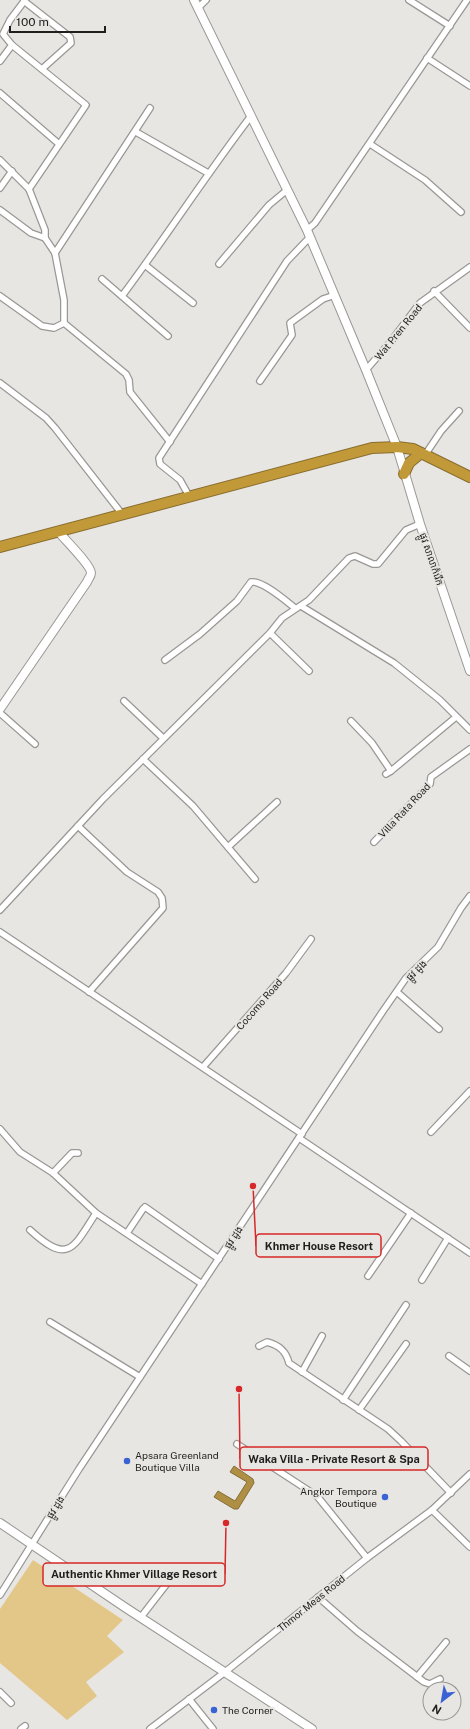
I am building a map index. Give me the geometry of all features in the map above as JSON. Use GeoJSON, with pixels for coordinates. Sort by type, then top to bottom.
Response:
{"type":"FeatureCollection","features":[{"type":"Feature","properties":{"kind":"highway"},"geometry":{"type":"LineString","coordinates":[[0,547],[58,530],[372,448],[397,447],[423,454],[470,477]]}},
{"type":"Feature","properties":{"kind":"highway"},"geometry":{"type":"LineString","coordinates":[[404,474],[409,463],[423,454]]}},
{"type":"Feature","properties":{"kind":"street"},"geometry":{"type":"LineString","coordinates":[[29,189],[86,105],[12,45],[1,33],[25,0],[70,37],[71,43],[42,69]]}},
{"type":"Feature","properties":{"kind":"street","name":"ផ្លូវ សាលាកំរើក"},"geometry":{"type":"LineString","coordinates":[[194,0],[250,116],[283,194],[309,234],[366,370],[397,447],[420,524],[470,671]]}},
{"type":"Feature","properties":{"kind":"street"},"geometry":{"type":"LineString","coordinates":[[198,8],[206,0]]}},
{"type":"Feature","properties":{"kind":"street"},"geometry":{"type":"LineString","coordinates":[[409,0],[450,26]]}},
{"type":"Feature","properties":{"kind":"street"},"geometry":{"type":"LineString","coordinates":[[189,496],[180,480],[158,461],[287,261],[309,234],[466,0]]}},
{"type":"Feature","properties":{"kind":"street"},"geometry":{"type":"LineString","coordinates":[[0,61],[12,45]]}},
{"type":"Feature","properties":{"kind":"street"},"geometry":{"type":"LineString","coordinates":[[427,58],[470,86]]}},
{"type":"Feature","properties":{"kind":"street"},"geometry":{"type":"LineString","coordinates":[[0,93],[59,144]]}},
{"type":"Feature","properties":{"kind":"street"},"geometry":{"type":"LineString","coordinates":[[55,253],[136,132],[150,108]]}},
{"type":"Feature","properties":{"kind":"street"},"geometry":{"type":"LineString","coordinates":[[122,296],[250,116]]}},
{"type":"Feature","properties":{"kind":"street"},"geometry":{"type":"LineString","coordinates":[[136,132],[208,173]]}},
{"type":"Feature","properties":{"kind":"street"},"geometry":{"type":"LineString","coordinates":[[370,144],[425,180],[461,212]]}},
{"type":"Feature","properties":{"kind":"street"},"geometry":{"type":"LineString","coordinates":[[0,160],[29,189],[45,230],[45,238],[55,253],[64,300],[64,323]]}},
{"type":"Feature","properties":{"kind":"street"},"geometry":{"type":"LineString","coordinates":[[0,188],[12,171]]}},
{"type":"Feature","properties":{"kind":"street"},"geometry":{"type":"LineString","coordinates":[[219,264],[283,194]]}},
{"type":"Feature","properties":{"kind":"street"},"geometry":{"type":"LineString","coordinates":[[0,210],[31,233],[45,238]]}},
{"type":"Feature","properties":{"kind":"street"},"geometry":{"type":"LineString","coordinates":[[145,265],[193,303]]}},
{"type":"Feature","properties":{"kind":"street","name":"Wat Pren Road"},"geometry":{"type":"LineString","coordinates":[[366,370],[392,340],[417,306],[434,291],[470,267]]}},
{"type":"Feature","properties":{"kind":"street"},"geometry":{"type":"LineString","coordinates":[[102,279],[168,336]]}},
{"type":"Feature","properties":{"kind":"street"},"geometry":{"type":"LineString","coordinates":[[434,291],[470,328]]}},
{"type":"Feature","properties":{"kind":"street"},"geometry":{"type":"LineString","coordinates":[[260,381],[292,335],[290,323],[323,299],[335,295]]}},
{"type":"Feature","properties":{"kind":"street"},"geometry":{"type":"LineString","coordinates":[[0,296],[42,326],[54,328],[64,323]]}},
{"type":"Feature","properties":{"kind":"street"},"geometry":{"type":"LineString","coordinates":[[64,323],[126,374],[130,392],[170,442]]}},
{"type":"Feature","properties":{"kind":"street"},"geometry":{"type":"LineString","coordinates":[[0,384],[46,418],[122,514]]}},
{"type":"Feature","properties":{"kind":"street"},"geometry":{"type":"LineString","coordinates":[[423,454],[459,410]]}},
{"type":"Feature","properties":{"kind":"street"},"geometry":{"type":"LineString","coordinates":[[0,910],[78,826],[270,633],[282,618],[309,600],[349,558],[355,556],[373,564],[378,564],[406,530],[420,524]]}},
{"type":"Feature","properties":{"kind":"street"},"geometry":{"type":"LineString","coordinates":[[0,709],[87,582],[91,573],[88,563],[69,545],[58,530]]}},
{"type":"Feature","properties":{"kind":"street"},"geometry":{"type":"LineString","coordinates":[[165,660],[200,634],[237,601],[251,582],[256,582],[264,585],[298,607],[394,663],[440,700],[470,730]]}},
{"type":"Feature","properties":{"kind":"street"},"geometry":{"type":"LineString","coordinates":[[270,633],[309,671]]}},
{"type":"Feature","properties":{"kind":"street"},"geometry":{"type":"LineString","coordinates":[[124,700],[164,738]]}},
{"type":"Feature","properties":{"kind":"street"},"geometry":{"type":"LineString","coordinates":[[0,713],[29,737],[35,744]]}},
{"type":"Feature","properties":{"kind":"street"},"geometry":{"type":"LineString","coordinates":[[351,721],[372,743],[388,773],[456,717]]}},
{"type":"Feature","properties":{"kind":"street","name":"Villa Rata Road"},"geometry":{"type":"LineString","coordinates":[[374,842],[430,784],[431,777],[470,748]]}},
{"type":"Feature","properties":{"kind":"street"},"geometry":{"type":"LineString","coordinates":[[143,759],[193,806],[255,879]]}},
{"type":"Feature","properties":{"kind":"street"},"geometry":{"type":"LineString","coordinates":[[228,846],[277,802]]}},
{"type":"Feature","properties":{"kind":"street"},"geometry":{"type":"LineString","coordinates":[[78,826],[127,872],[158,892],[163,903],[163,908],[89,992]]}},
{"type":"Feature","properties":{"kind":"street","name":"ផ្លូវ ដូង"},"geometry":{"type":"LineString","coordinates":[[0,1595],[79,1469],[396,992],[406,978],[438,947],[461,908],[470,896]]}},
{"type":"Feature","properties":{"kind":"street"},"geometry":{"type":"LineString","coordinates":[[0,932],[203,1067],[470,1253]]}},
{"type":"Feature","properties":{"kind":"street","name":"Cocomo Road"},"geometry":{"type":"LineString","coordinates":[[203,1067],[286,973],[311,940]]}},
{"type":"Feature","properties":{"kind":"street"},"geometry":{"type":"LineString","coordinates":[[396,992],[439,1029]]}},
{"type":"Feature","properties":{"kind":"street"},"geometry":{"type":"LineString","coordinates":[[431,1132],[470,1091]]}},
{"type":"Feature","properties":{"kind":"street"},"geometry":{"type":"LineString","coordinates":[[0,1129],[20,1152],[53,1173],[96,1212],[202,1284]]}},
{"type":"Feature","properties":{"kind":"street"},"geometry":{"type":"LineString","coordinates":[[53,1173],[72,1153],[78,1153]]}},
{"type":"Feature","properties":{"kind":"street"},"geometry":{"type":"LineString","coordinates":[[127,1233],[144,1208],[219,1259]]}},
{"type":"Feature","properties":{"kind":"street"},"geometry":{"type":"LineString","coordinates":[[30,1230],[47,1245],[56,1250],[70,1247],[81,1237],[96,1212]]}},
{"type":"Feature","properties":{"kind":"street"},"geometry":{"type":"LineString","coordinates":[[368,1276],[411,1213]]}},
{"type":"Feature","properties":{"kind":"street"},"geometry":{"type":"LineString","coordinates":[[422,1280],[448,1238]]}},
{"type":"Feature","properties":{"kind":"street"},"geometry":{"type":"LineString","coordinates":[[343,1400],[406,1305]]}},
{"type":"Feature","properties":{"kind":"street"},"geometry":{"type":"LineString","coordinates":[[50,1322],[140,1378]]}},
{"type":"Feature","properties":{"kind":"street"},"geometry":{"type":"LineString","coordinates":[[302,1372],[322,1336]]}},
{"type":"Feature","properties":{"kind":"street"},"geometry":{"type":"LineString","coordinates":[[259,1346],[267,1342],[275,1345],[285,1353],[289,1364],[397,1437],[451,1493]]}},
{"type":"Feature","properties":{"kind":"street"},"geometry":{"type":"LineString","coordinates":[[359,1410],[406,1344]]}},
{"type":"Feature","properties":{"kind":"street"},"geometry":{"type":"LineString","coordinates":[[449,1356],[470,1371]]}},
{"type":"Feature","properties":{"kind":"street"},"geometry":{"type":"LineString","coordinates":[[237,1444],[317,1496],[364,1553]]}},
{"type":"Feature","properties":{"kind":"street","name":"Thmor Meas Road"},"geometry":{"type":"LineString","coordinates":[[150,1729],[318,1598],[364,1553],[432,1510],[470,1474]]}},
{"type":"Feature","properties":{"kind":"street"},"geometry":{"type":"LineString","coordinates":[[432,1510],[470,1547]]}},
{"type":"Feature","properties":{"kind":"street"},"geometry":{"type":"LineString","coordinates":[[0,1523],[141,1618],[312,1729]]}},
{"type":"Feature","properties":{"kind":"street"},"geometry":{"type":"LineString","coordinates":[[141,1618],[172,1577]]}},
{"type":"Feature","properties":{"kind":"street"},"geometry":{"type":"LineString","coordinates":[[318,1598],[357,1631],[424,1682],[430,1684],[440,1679]]}},
{"type":"Feature","properties":{"kind":"street"},"geometry":{"type":"LineString","coordinates":[[417,1677],[446,1642]]}},
{"type":"Feature","properties":{"kind":"street"},"geometry":{"type":"LineString","coordinates":[[0,1692],[11,1703]]}},
{"type":"Feature","properties":{"kind":"street"},"geometry":{"type":"LineString","coordinates":[[189,1699],[213,1729]]}},
{"type":"Feature","properties":{"kind":"shaded area"},"geometry":{"type":"Polygon","coordinates":[[[234,1466],[253,1479],[254,1483],[238,1509],[234,1509],[214,1497],[218,1491],[235,1501],[247,1482],[230,1472],[234,1466]]]}},
{"type":"Feature","properties":{"kind":"shaded area"},"geometry":{"type":"Polygon","coordinates":[[[33,1560],[123,1620],[107,1636],[124,1652],[86,1682],[97,1696],[67,1720],[0,1663],[0,1609],[33,1560]]]}},
{"type":"Feature","properties":{"kind":"place","name":"Khmer House Resort"},"geometry":{"type":"Point","coordinates":[253,1186]}},
{"type":"Feature","properties":{"kind":"place","name":"Waka Villa - Private Resort & Spa"},"geometry":{"type":"Point","coordinates":[239,1389]}},
{"type":"Feature","properties":{"kind":"place","name":"Apsara Greenland Boutique Villa"},"geometry":{"type":"Point","coordinates":[127,1461]}},
{"type":"Feature","properties":{"kind":"place","name":"Angkor Tempora Boutique"},"geometry":{"type":"Point","coordinates":[385,1497]}},
{"type":"Feature","properties":{"kind":"place","name":"Authentic Khmer Village Resort"},"geometry":{"type":"Point","coordinates":[226,1523]}},
{"type":"Feature","properties":{"kind":"place","name":"The Corner"},"geometry":{"type":"Point","coordinates":[214,1710]}}]}
